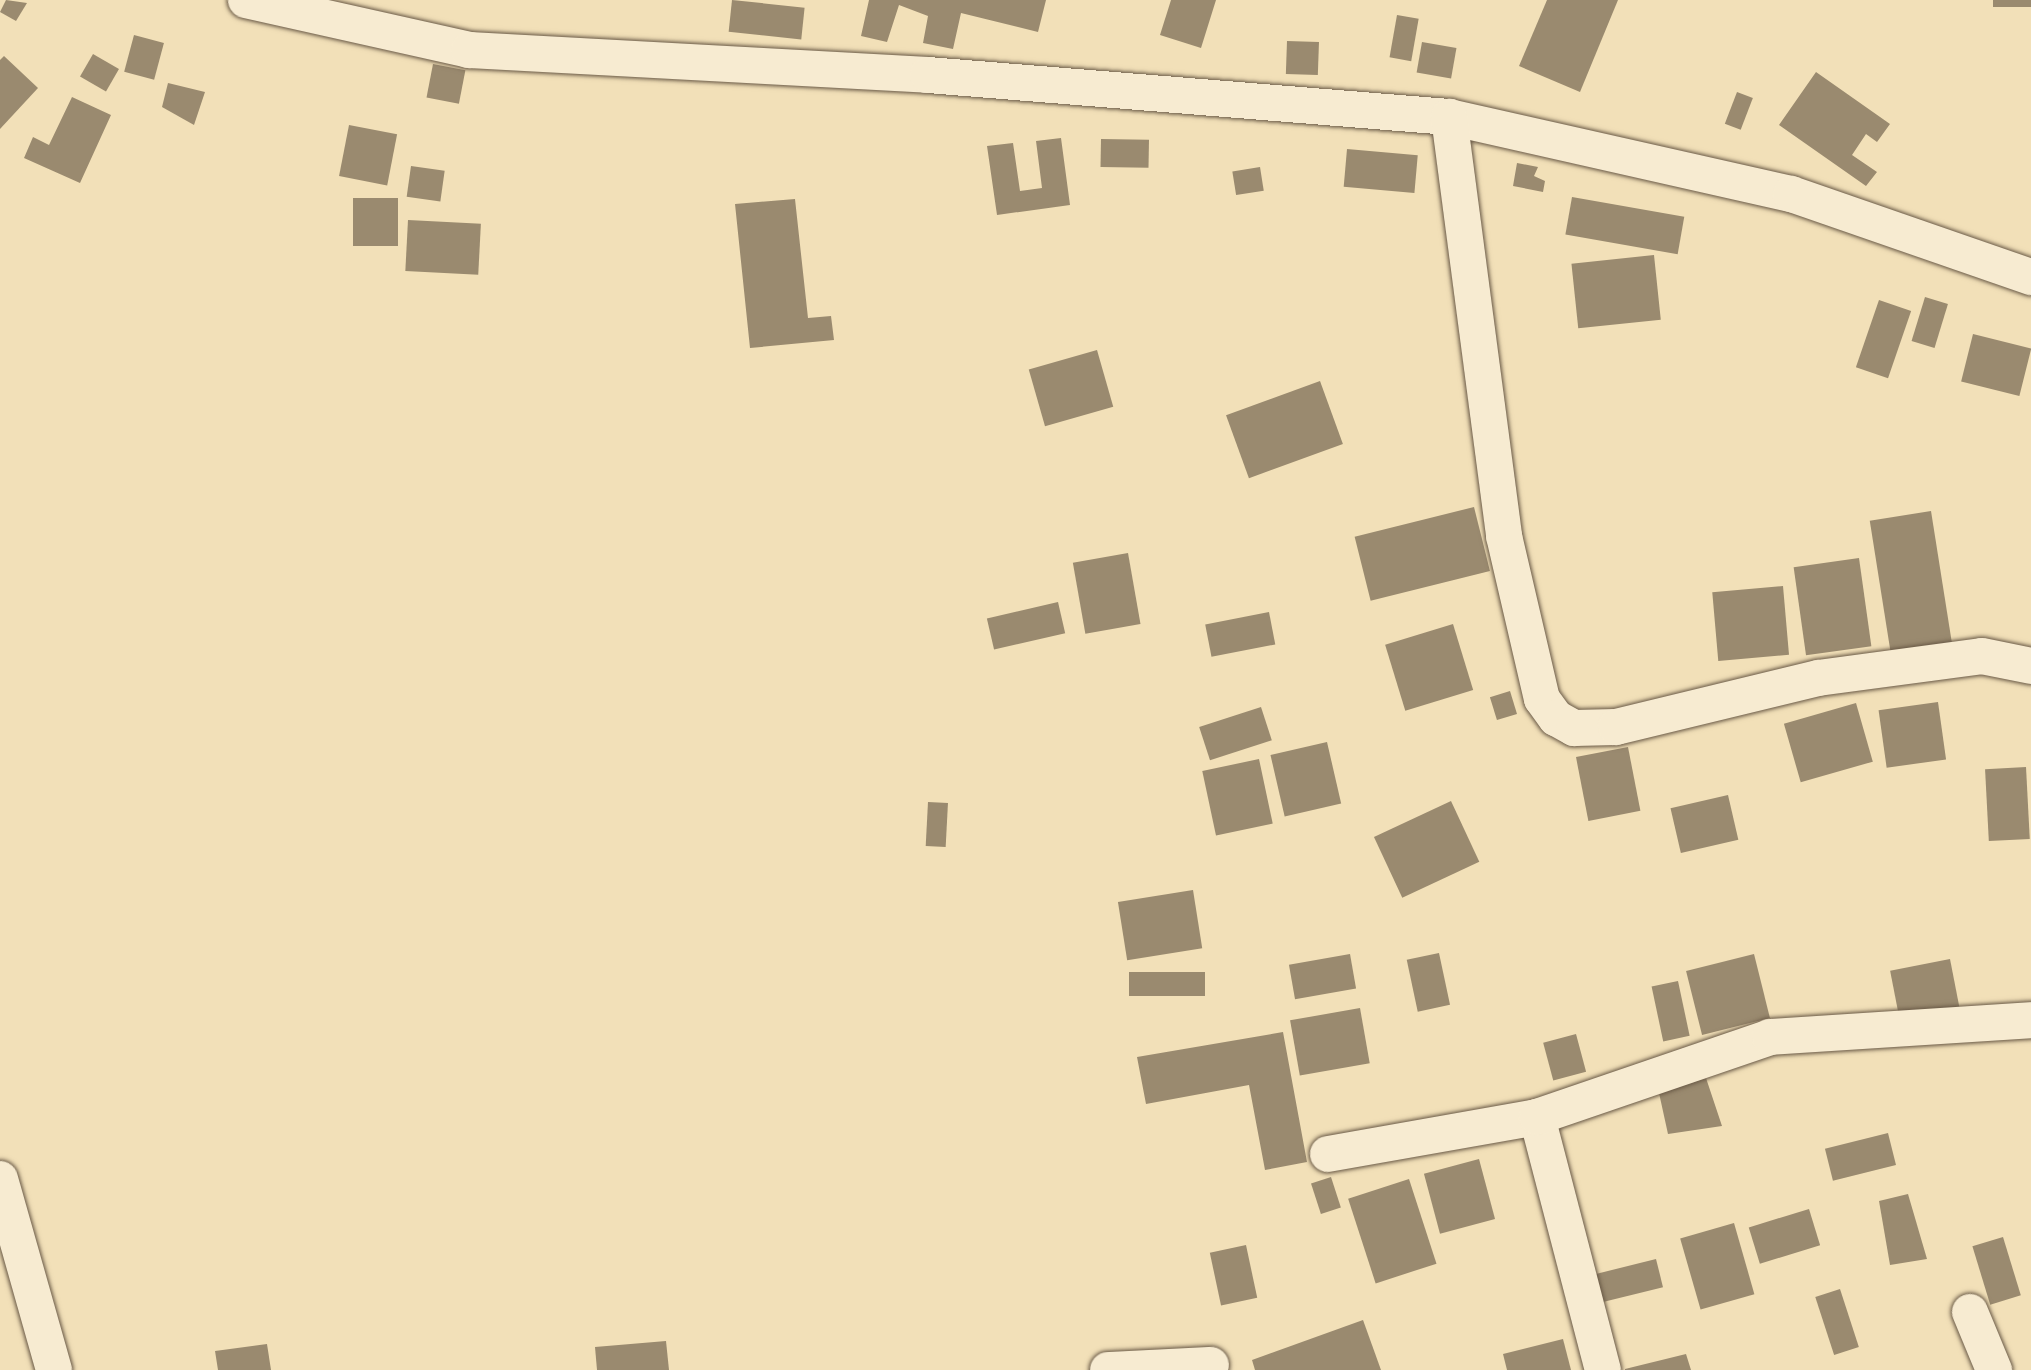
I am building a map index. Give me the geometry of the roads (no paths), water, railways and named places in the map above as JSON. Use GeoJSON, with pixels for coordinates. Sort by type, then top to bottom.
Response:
{"type":"FeatureCollection","features":[{"type":"Feature","properties":{"kind":"street"},"geometry":{"type":"LineString","coordinates":[[246,0],[469,50],[928,75],[1449,117],[1791,194],[2031,277]]}},
{"type":"Feature","properties":{"kind":"street"},"geometry":{"type":"LineString","coordinates":[[1449,117],[1504,536],[1542,699],[1556,718],[1574,728],[1616,727],[1818,678],[1982,656],[2031,666]]}},
{"type":"Feature","properties":{"kind":"street"},"geometry":{"type":"LineString","coordinates":[[1328,1154],[1537,1117],[1770,1037],[2031,1020]]}},
{"type":"Feature","properties":{"kind":"street"},"geometry":{"type":"LineString","coordinates":[[1537,1117],[1603,1370]]}},
{"type":"Feature","properties":{"kind":"street"},"geometry":{"type":"LineString","coordinates":[[0,1179],[54,1370]]}},
{"type":"Feature","properties":{"kind":"street"},"geometry":{"type":"LineString","coordinates":[[1970,1312],[1994,1370]]}},
{"type":"Feature","properties":{"kind":"street"},"geometry":{"type":"LineString","coordinates":[[1108,1370],[1211,1365]]}}]}
